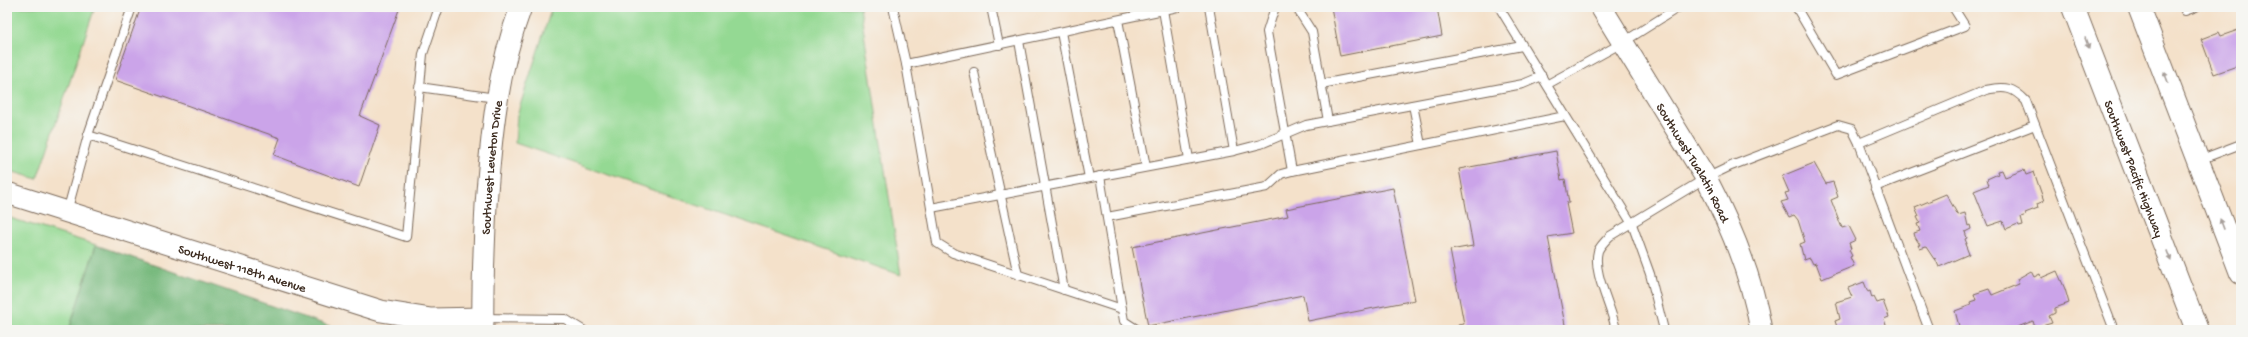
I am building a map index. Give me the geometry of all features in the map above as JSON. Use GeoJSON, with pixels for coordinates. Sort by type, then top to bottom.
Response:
{"type":"FeatureCollection","features":[{"type":"Feature","properties":{"kind":"highway","name":"Southwest Pacific Highway"},"geometry":{"type":"LineString","coordinates":[[2073,7],[2197,330]]}},
{"type":"Feature","properties":{"kind":"highway"},"geometry":{"type":"LineString","coordinates":[[2139,7],[2241,273]]}},
{"type":"Feature","properties":{"kind":"street","name":"Southwest Leveton Drive"},"geometry":{"type":"LineString","coordinates":[[483,324],[482,274],[496,98],[504,64],[521,7]]}},
{"type":"Feature","properties":{"kind":"street","name":"Southwest Tualatin Road"},"geometry":{"type":"LineString","coordinates":[[1601,7],[1706,178],[1736,242],[1749,277],[1761,330]]}},
{"type":"Feature","properties":{"kind":"street","name":"Southwest 118th Avenue"},"geometry":{"type":"LineString","coordinates":[[7,194],[381,311],[431,319],[483,324]]}},
{"type":"Feature","properties":{"kind":"lane"},"geometry":{"type":"LineString","coordinates":[[67,212],[88,135],[132,7]]}},
{"type":"Feature","properties":{"kind":"lane"},"geometry":{"type":"LineString","coordinates":[[88,135],[406,237],[422,54],[439,7]]}},
{"type":"Feature","properties":{"kind":"lane"},"geometry":{"type":"LineString","coordinates":[[893,7],[906,64],[937,243],[953,253],[1122,309]]}},
{"type":"Feature","properties":{"kind":"lane"},"geometry":{"type":"LineString","coordinates":[[991,7],[999,45]]}},
{"type":"Feature","properties":{"kind":"lane"},"geometry":{"type":"LineString","coordinates":[[906,64],[1178,7]]}},
{"type":"Feature","properties":{"kind":"lane"},"geometry":{"type":"LineString","coordinates":[[1209,7],[1234,151]]}},
{"type":"Feature","properties":{"kind":"lane"},"geometry":{"type":"LineString","coordinates":[[1276,7],[1267,32],[1292,171]]}},
{"type":"Feature","properties":{"kind":"lane"},"geometry":{"type":"LineString","coordinates":[[1296,7],[1312,32],[1328,121]]}},
{"type":"Feature","properties":{"kind":"lane"},"geometry":{"type":"LineString","coordinates":[[1499,7],[1522,46],[1548,84],[1565,116],[1632,224],[1650,274],[1664,330]]}},
{"type":"Feature","properties":{"kind":"lane"},"geometry":{"type":"LineString","coordinates":[[1548,84],[1622,43],[1679,7]]}},
{"type":"Feature","properties":{"kind":"lane"},"geometry":{"type":"LineString","coordinates":[[1796,7],[1836,75],[1964,26],[1953,7]]}},
{"type":"Feature","properties":{"kind":"lane"},"geometry":{"type":"LineString","coordinates":[[2185,11],[2196,7]]}},
{"type":"Feature","properties":{"kind":"lane"},"geometry":{"type":"LineString","coordinates":[[1163,10],[1189,159]]}},
{"type":"Feature","properties":{"kind":"lane"},"geometry":{"type":"LineString","coordinates":[[1118,20],[1146,167]]}},
{"type":"Feature","properties":{"kind":"lane"},"geometry":{"type":"LineString","coordinates":[[1061,32],[1089,178]]}},
{"type":"Feature","properties":{"kind":"lane"},"geometry":{"type":"LineString","coordinates":[[1019,40],[1064,290]]}},
{"type":"Feature","properties":{"kind":"lane"},"geometry":{"type":"LineString","coordinates":[[1321,84],[1522,46]]}},
{"type":"Feature","properties":{"kind":"lane"},"geometry":{"type":"LineString","coordinates":[[974,72],[1018,275]]}},
{"type":"Feature","properties":{"kind":"lane"},"geometry":{"type":"LineString","coordinates":[[931,208],[1234,151],[1260,144],[1284,132],[1306,125],[1524,84],[1542,76]]}},
{"type":"Feature","properties":{"kind":"lane"},"geometry":{"type":"LineString","coordinates":[[1859,143],[1986,90],[2002,86],[2017,92],[2026,101],[2114,330]]}},
{"type":"Feature","properties":{"kind":"lane"},"geometry":{"type":"LineString","coordinates":[[419,87],[496,98]]}},
{"type":"Feature","properties":{"kind":"lane"},"geometry":{"type":"LineString","coordinates":[[1413,105],[1421,144]]}},
{"type":"Feature","properties":{"kind":"lane"},"geometry":{"type":"LineString","coordinates":[[1107,216],[1267,187],[1281,174],[1292,171],[1565,116]]}},
{"type":"Feature","properties":{"kind":"lane"},"geometry":{"type":"LineString","coordinates":[[1616,330],[1613,314],[1597,268],[1598,250],[1610,236],[1706,178],[1731,166],[1838,125],[1852,129],[1859,143],[1929,330]]}},
{"type":"Feature","properties":{"kind":"lane"},"geometry":{"type":"LineString","coordinates":[[1875,186],[2035,125]]}},
{"type":"Feature","properties":{"kind":"lane"},"geometry":{"type":"LineString","coordinates":[[2198,160],[2241,144]]}},
{"type":"Feature","properties":{"kind":"lane"},"geometry":{"type":"LineString","coordinates":[[1100,176],[1124,321],[1138,330]]}},
{"type":"Feature","properties":{"kind":"lane"},"geometry":{"type":"LineString","coordinates":[[483,324],[565,318],[583,330]]}},
{"type":"Feature","properties":{"kind":"green space"},"geometry":{"type":"Polygon","coordinates":[[[7,7],[95,7],[37,179],[7,170],[7,7]]]}},
{"type":"Feature","properties":{"kind":"green space"},"geometry":{"type":"Polygon","coordinates":[[[552,7],[860,7],[901,275],[515,143],[517,115],[552,7]]]}},
{"type":"Feature","properties":{"kind":"green space"},"geometry":{"type":"Polygon","coordinates":[[[7,217],[96,245],[69,330],[7,330],[7,217]]]}},
{"type":"Feature","properties":{"kind":"green space"},"geometry":{"type":"Polygon","coordinates":[[[96,245],[341,330],[69,330],[96,245]]]}},
{"type":"Feature","properties":{"kind":"building"},"geometry":{"type":"Polygon","coordinates":[[[141,7],[400,7],[360,116],[380,125],[359,187],[274,155],[280,138],[115,80],[141,7]]]}},
{"type":"Feature","properties":{"kind":"building"},"geometry":{"type":"Polygon","coordinates":[[[1331,7],[1437,7],[1442,36],[1340,56],[1331,7]]]}},
{"type":"Feature","properties":{"kind":"building"},"geometry":{"type":"Polygon","coordinates":[[[2241,29],[2241,68],[2240,65],[2214,74],[2201,39],[2219,32],[2221,36],[2241,29]]]}},
{"type":"Feature","properties":{"kind":"building"},"geometry":{"type":"Polygon","coordinates":[[[1556,151],[1561,180],[1565,179],[1569,203],[1566,203],[1572,233],[1548,237],[1566,330],[1459,330],[1458,325],[1464,324],[1450,250],[1473,246],[1459,169],[1556,151]]]}},
{"type":"Feature","properties":{"kind":"building"},"geometry":{"type":"Polygon","coordinates":[[[1814,163],[1826,184],[1833,182],[1838,197],[1831,200],[1842,228],[1849,226],[1856,240],[1849,243],[1851,249],[1849,250],[1852,256],[1850,257],[1854,266],[1822,279],[1816,263],[1813,264],[1810,258],[1804,260],[1800,244],[1805,242],[1798,220],[1794,215],[1789,217],[1781,202],[1788,200],[1785,193],[1789,192],[1782,176],[1814,163]]]}},
{"type":"Feature","properties":{"kind":"building"},"geometry":{"type":"Polygon","coordinates":[[[2002,170],[2005,177],[2024,170],[2026,175],[2034,172],[2044,201],[2037,204],[2038,208],[2025,213],[2026,215],[2021,217],[2023,225],[2019,226],[2018,224],[2006,229],[2003,221],[1988,226],[1974,191],[1989,185],[1987,179],[1998,174],[1997,171],[2002,170]]]}},
{"type":"Feature","properties":{"kind":"building"},"geometry":{"type":"Polygon","coordinates":[[[1393,188],[1415,300],[1308,321],[1303,295],[1148,326],[1132,247],[1288,216],[1286,209],[1393,188]]]}},
{"type":"Feature","properties":{"kind":"building"},"geometry":{"type":"Polygon","coordinates":[[[1946,194],[1958,215],[1965,213],[1968,226],[1970,225],[1971,229],[1965,232],[1967,244],[1965,244],[1969,254],[1939,267],[1935,258],[1934,259],[1926,247],[1920,249],[1918,245],[1920,245],[1914,233],[1920,231],[1917,224],[1920,223],[1915,207],[1946,194]]]}},
{"type":"Feature","properties":{"kind":"building"},"geometry":{"type":"Polygon","coordinates":[[[2031,271],[2034,277],[2040,274],[2041,278],[2057,271],[2065,289],[2069,303],[2055,308],[2055,313],[2049,316],[2052,323],[2035,328],[2033,321],[2010,330],[1960,330],[1955,311],[1971,305],[1970,302],[1976,300],[1974,294],[1989,289],[1992,295],[2019,284],[2017,279],[2031,271]]]}},
{"type":"Feature","properties":{"kind":"building"},"geometry":{"type":"Polygon","coordinates":[[[1864,282],[1868,292],[1870,291],[1872,298],[1874,297],[1877,303],[1883,301],[1889,317],[1884,319],[1886,325],[1883,327],[1884,330],[1838,330],[1835,321],[1840,319],[1836,302],[1852,297],[1848,288],[1864,282]]]}}]}
